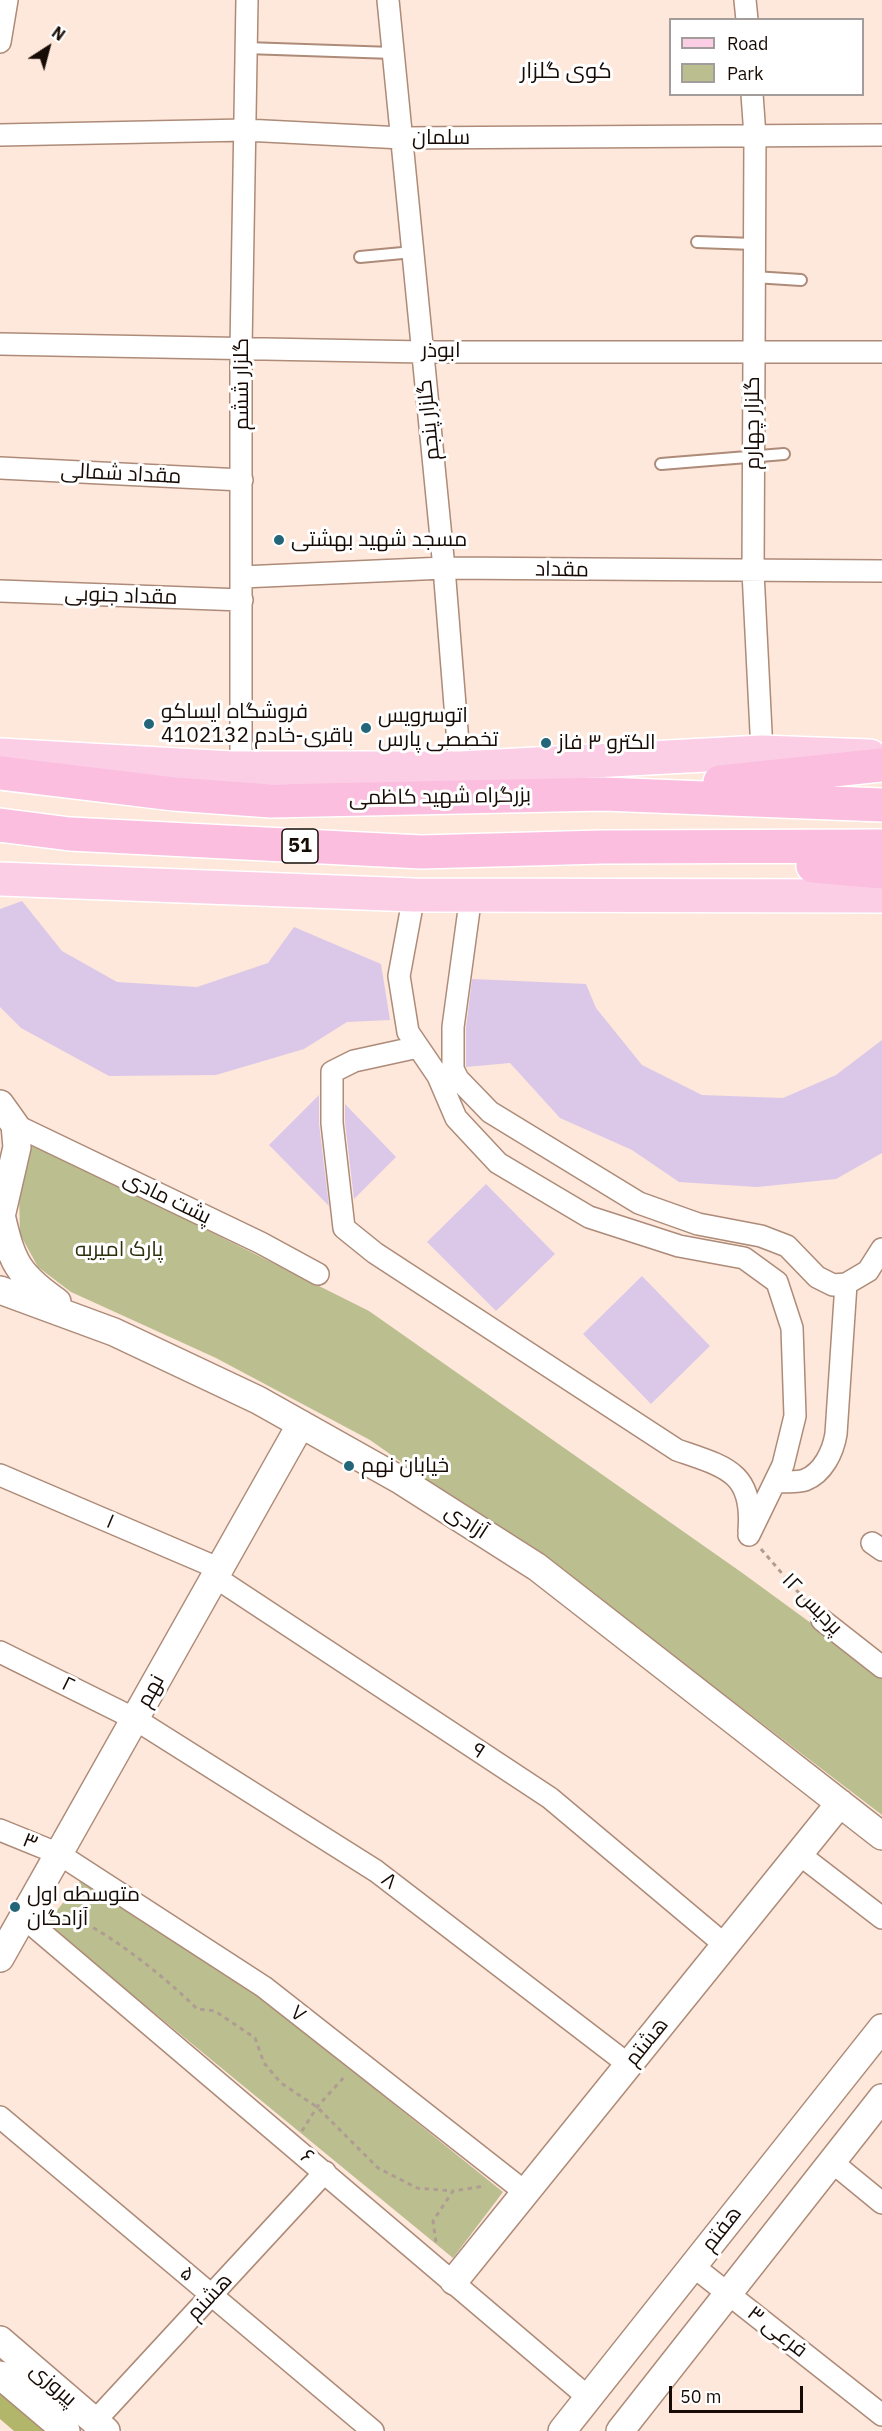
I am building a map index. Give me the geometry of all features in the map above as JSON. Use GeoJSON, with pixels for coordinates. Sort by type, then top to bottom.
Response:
{"type":"FeatureCollection","features":[{"type":"Feature","properties":{"kind":"highway","name":"بزرگراه شهید کاظمی"},"geometry":{"type":"LineString","coordinates":[[4,761],[174,794],[271,801],[603,794],[882,805]]}},
{"type":"Feature","properties":{"kind":"highway"},"geometry":{"type":"LineString","coordinates":[[603,794],[882,765]]}},
{"type":"Feature","properties":{"kind":"highway","name":"51"},"geometry":{"type":"LineString","coordinates":[[0,825],[70,834],[421,852],[602,847],[882,846]]}},
{"type":"Feature","properties":{"kind":"highway"},"geometry":{"type":"LineString","coordinates":[[602,847],[882,872]]}},
{"type":"Feature","properties":{"kind":"main road","name":"بزرگراه شهید کاظمی"},"geometry":{"type":"LineString","coordinates":[[4,761],[241,768],[460,768],[762,752],[882,757]]}},
{"type":"Feature","properties":{"kind":"main road"},"geometry":{"type":"LineString","coordinates":[[0,879],[414,895],[882,896]]}},
{"type":"Feature","properties":{"kind":"street"},"geometry":{"type":"LineString","coordinates":[[0,42],[7,0]]}},
{"type":"Feature","properties":{"kind":"street","name":"گلزار ششم"},"geometry":{"type":"LineString","coordinates":[[241,768],[241,348],[247,0]]}},
{"type":"Feature","properties":{"kind":"street","name":"گلزار پنجم"},"geometry":{"type":"LineString","coordinates":[[388,0],[444,568],[460,768]]}},
{"type":"Feature","properties":{"kind":"street"},"geometry":{"type":"LineString","coordinates":[[745,0],[747,18]]}},
{"type":"Feature","properties":{"kind":"street","name":"گلزار چهارم"},"geometry":{"type":"LineString","coordinates":[[752,96],[755,136],[753,572],[762,752]]}},
{"type":"Feature","properties":{"kind":"street","name":"سلمان"},"geometry":{"type":"LineString","coordinates":[[0,135],[245,130],[402,138],[882,135]]}},
{"type":"Feature","properties":{"kind":"street","name":"ابوذر"},"geometry":{"type":"LineString","coordinates":[[0,344],[423,352],[754,350],[882,352]]}},
{"type":"Feature","properties":{"kind":"street","name":"مقداد شمالی"},"geometry":{"type":"LineString","coordinates":[[0,468],[242,480]]}},
{"type":"Feature","properties":{"kind":"street","name":"مقداد"},"geometry":{"type":"LineString","coordinates":[[242,576],[444,568],[753,572],[882,571]]}},
{"type":"Feature","properties":{"kind":"street","name":"مقداد جنوبی"},"geometry":{"type":"LineString","coordinates":[[0,591],[242,600]]}},
{"type":"Feature","properties":{"kind":"street"},"geometry":{"type":"LineString","coordinates":[[414,895],[399,976],[408,1032],[438,1076],[456,1118],[498,1163],[589,1216],[679,1246],[744,1258],[777,1282],[792,1328],[795,1416],[783,1465],[748,1534]]}},
{"type":"Feature","properties":{"kind":"street"},"geometry":{"type":"LineString","coordinates":[[471,895],[453,1027],[453,1068],[458,1080],[489,1112],[639,1203],[698,1224],[761,1236],[787,1246],[817,1277],[833,1285],[846,1284],[868,1271],[882,1249]]}},
{"type":"Feature","properties":{"kind":"street"},"geometry":{"type":"LineString","coordinates":[[418,1047],[354,1061],[332,1072],[333,1123],[344,1228],[375,1253],[677,1450],[718,1464],[741,1480],[751,1506],[748,1534]]}},
{"type":"Feature","properties":{"kind":"street"},"geometry":{"type":"LineString","coordinates":[[5,1118],[16,1147],[1,1218],[12,1257],[32,1284],[61,1305],[114,1332]]}},
{"type":"Feature","properties":{"kind":"street","name":"پشت مادی"},"geometry":{"type":"LineString","coordinates":[[5,1118],[261,1243],[318,1274]]}},
{"type":"Feature","properties":{"kind":"street"},"geometry":{"type":"LineString","coordinates":[[776,1482],[805,1480],[825,1464],[833,1450],[846,1284]]}},
{"type":"Feature","properties":{"kind":"street","name":"آزادی"},"geometry":{"type":"LineString","coordinates":[[0,1290],[114,1332],[258,1400],[402,1481],[537,1567],[882,1836]]}},
{"type":"Feature","properties":{"kind":"street","name":"نهم"},"geometry":{"type":"LineString","coordinates":[[0,1958],[302,1424]]}},
{"type":"Feature","properties":{"kind":"street","name":"۱"},"geometry":{"type":"LineString","coordinates":[[0,1475],[218,1573]]}},
{"type":"Feature","properties":{"kind":"street","name":"۹"},"geometry":{"type":"LineString","coordinates":[[218,1573],[550,1798],[725,1945]]}},
{"type":"Feature","properties":{"kind":"street","name":"پردیس ۱۲"},"geometry":{"type":"LineString","coordinates":[[822,1620],[882,1667]]}},
{"type":"Feature","properties":{"kind":"street","name":"۲"},"geometry":{"type":"LineString","coordinates":[[0,1652],[135,1719]]}},
{"type":"Feature","properties":{"kind":"street","name":"۸"},"geometry":{"type":"LineString","coordinates":[[135,1719],[376,1871],[628,2065]]}},
{"type":"Feature","properties":{"kind":"street","name":"هشتم"},"geometry":{"type":"LineString","coordinates":[[447,2275],[519,2187],[628,2065],[840,1803]]}},
{"type":"Feature","properties":{"kind":"street","name":"۳"},"geometry":{"type":"LineString","coordinates":[[0,1830],[59,1854]]}},
{"type":"Feature","properties":{"kind":"street","name":"۷"},"geometry":{"type":"LineString","coordinates":[[59,1854],[264,1987],[519,2187]]}},
{"type":"Feature","properties":{"kind":"street"},"geometry":{"type":"LineString","coordinates":[[799,1854],[882,1918]]}},
{"type":"Feature","properties":{"kind":"street","name":"۶"},"geometry":{"type":"LineString","coordinates":[[26,1913],[589,2398]]}},
{"type":"Feature","properties":{"kind":"street","name":"هفتم"},"geometry":{"type":"LineString","coordinates":[[562,2431],[882,2028]]}},
{"type":"Feature","properties":{"kind":"street"},"geometry":{"type":"LineString","coordinates":[[624,2430],[882,2098]]}},
{"type":"Feature","properties":{"kind":"street","name":"۵"},"geometry":{"type":"LineString","coordinates":[[0,2117],[373,2431]]}},
{"type":"Feature","properties":{"kind":"street"},"geometry":{"type":"LineString","coordinates":[[832,2162],[882,2203]]}},
{"type":"Feature","properties":{"kind":"street","name":"هشنم"},"geometry":{"type":"LineString","coordinates":[[100,2426],[212,2294],[325,2172]]}},
{"type":"Feature","properties":{"kind":"street","name":"فرعی ۳"},"geometry":{"type":"LineString","coordinates":[[693,2266],[882,2415]]}},
{"type":"Feature","properties":{"kind":"street","name":"پیروزی"},"geometry":{"type":"LineString","coordinates":[[0,2340],[100,2426]]}},
{"type":"Feature","properties":{"kind":"street","name":"پیروزی"},"geometry":{"type":"LineString","coordinates":[[0,2375],[66,2431]]}},
{"type":"Feature","properties":{"kind":"lane"},"geometry":{"type":"LineString","coordinates":[[246,48],[393,53]]}},
{"type":"Feature","properties":{"kind":"lane"},"geometry":{"type":"LineString","coordinates":[[697,242],[754,244]]}},
{"type":"Feature","properties":{"kind":"lane"},"geometry":{"type":"LineString","coordinates":[[360,257],[413,252]]}},
{"type":"Feature","properties":{"kind":"lane"},"geometry":{"type":"LineString","coordinates":[[754,277],[801,280]]}},
{"type":"Feature","properties":{"kind":"lane"},"geometry":{"type":"LineString","coordinates":[[661,464],[784,454]]}},
{"type":"Feature","properties":{"kind":"path","name":"پردیس ۱۲"},"geometry":{"type":"LineString","coordinates":[[748,1534],[822,1620]]}},
{"type":"Feature","properties":{"kind":"path"},"geometry":{"type":"LineString","coordinates":[[26,1913],[68,1913],[129,1951],[177,1988],[197,2009],[215,2011],[255,2038],[264,2063],[281,2083],[317,2107],[378,2168],[417,2188],[453,2191],[519,2187]]}},
{"type":"Feature","properties":{"kind":"path"},"geometry":{"type":"LineString","coordinates":[[293,2145],[317,2107],[358,2061]]}},
{"type":"Feature","properties":{"kind":"path"},"geometry":{"type":"LineString","coordinates":[[447,2275],[433,2221],[453,2191]]}},
{"type":"Feature","properties":{"kind":"green space","name":"پارک امیریه"},"geometry":{"type":"Polygon","coordinates":[[[25,1139],[369,1311],[741,1572],[882,1675],[882,1815],[633,1625],[370,1440],[216,1358],[71,1292],[38,1267],[20,1234],[19,1193],[25,1139]]]}},
{"type":"Feature","properties":{"kind":"green space"},"geometry":{"type":"Polygon","coordinates":[[[83,1878],[256,1993],[503,2192],[453,2258],[46,1924],[83,1878]]]}},
{"type":"Feature","properties":{"kind":"green space"},"geometry":{"type":"Polygon","coordinates":[[[0,2388],[50,2431],[14,2431],[0,2419],[0,2388]]]}},
{"type":"Feature","properties":{"kind":"building"},"geometry":{"type":"Polygon","coordinates":[[[22,901],[62,951],[117,982],[197,987],[268,963],[294,927],[381,964],[390,1020],[347,1022],[304,1049],[216,1075],[109,1076],[21,1028],[0,1007],[0,909],[22,901]]]}},
{"type":"Feature","properties":{"kind":"building"},"geometry":{"type":"Polygon","coordinates":[[[472,979],[586,984],[596,1008],[642,1065],[702,1095],[783,1098],[836,1075],[882,1040],[882,1153],[836,1179],[757,1187],[679,1182],[632,1150],[560,1118],[510,1063],[466,1067],[466,1028],[472,979]]]}},
{"type":"Feature","properties":{"kind":"building"},"geometry":{"type":"Polygon","coordinates":[[[319,1095],[319,1124],[329,1206],[269,1145],[319,1095]]]}},
{"type":"Feature","properties":{"kind":"building"},"geometry":{"type":"Polygon","coordinates":[[[345,1104],[396,1157],[354,1199],[345,1122],[345,1104]]]}},
{"type":"Feature","properties":{"kind":"building"},"geometry":{"type":"Polygon","coordinates":[[[486,1184],[555,1254],[496,1311],[427,1242],[486,1184]]]}},
{"type":"Feature","properties":{"kind":"building"},"geometry":{"type":"Polygon","coordinates":[[[642,1276],[710,1346],[651,1404],[583,1334],[642,1276]]]}},
{"type":"Feature","properties":{"kind":"place","name":"مسجد شهید بهشتی"},"geometry":{"type":"Point","coordinates":[279,540]}},
{"type":"Feature","properties":{"kind":"place","name":"فروشگاه ایساکو باقری-خادم 4102132"},"geometry":{"type":"Point","coordinates":[149,724]}},
{"type":"Feature","properties":{"kind":"place","name":"اتوسرویس تخصصی پارس"},"geometry":{"type":"Point","coordinates":[366,728]}},
{"type":"Feature","properties":{"kind":"place","name":"الکترو ۳ فاز"},"geometry":{"type":"Point","coordinates":[546,743]}},
{"type":"Feature","properties":{"kind":"place","name":"خیابان نهم"},"geometry":{"type":"Point","coordinates":[349,1466]}},
{"type":"Feature","properties":{"kind":"place","name":"متوسطه اول آزادگان"},"geometry":{"type":"Point","coordinates":[15,1907]}},
{"type":"Feature","properties":{"kind":"district","name":"کوی گلزار"},"geometry":{"type":"Point","coordinates":[566,72]}}]}
